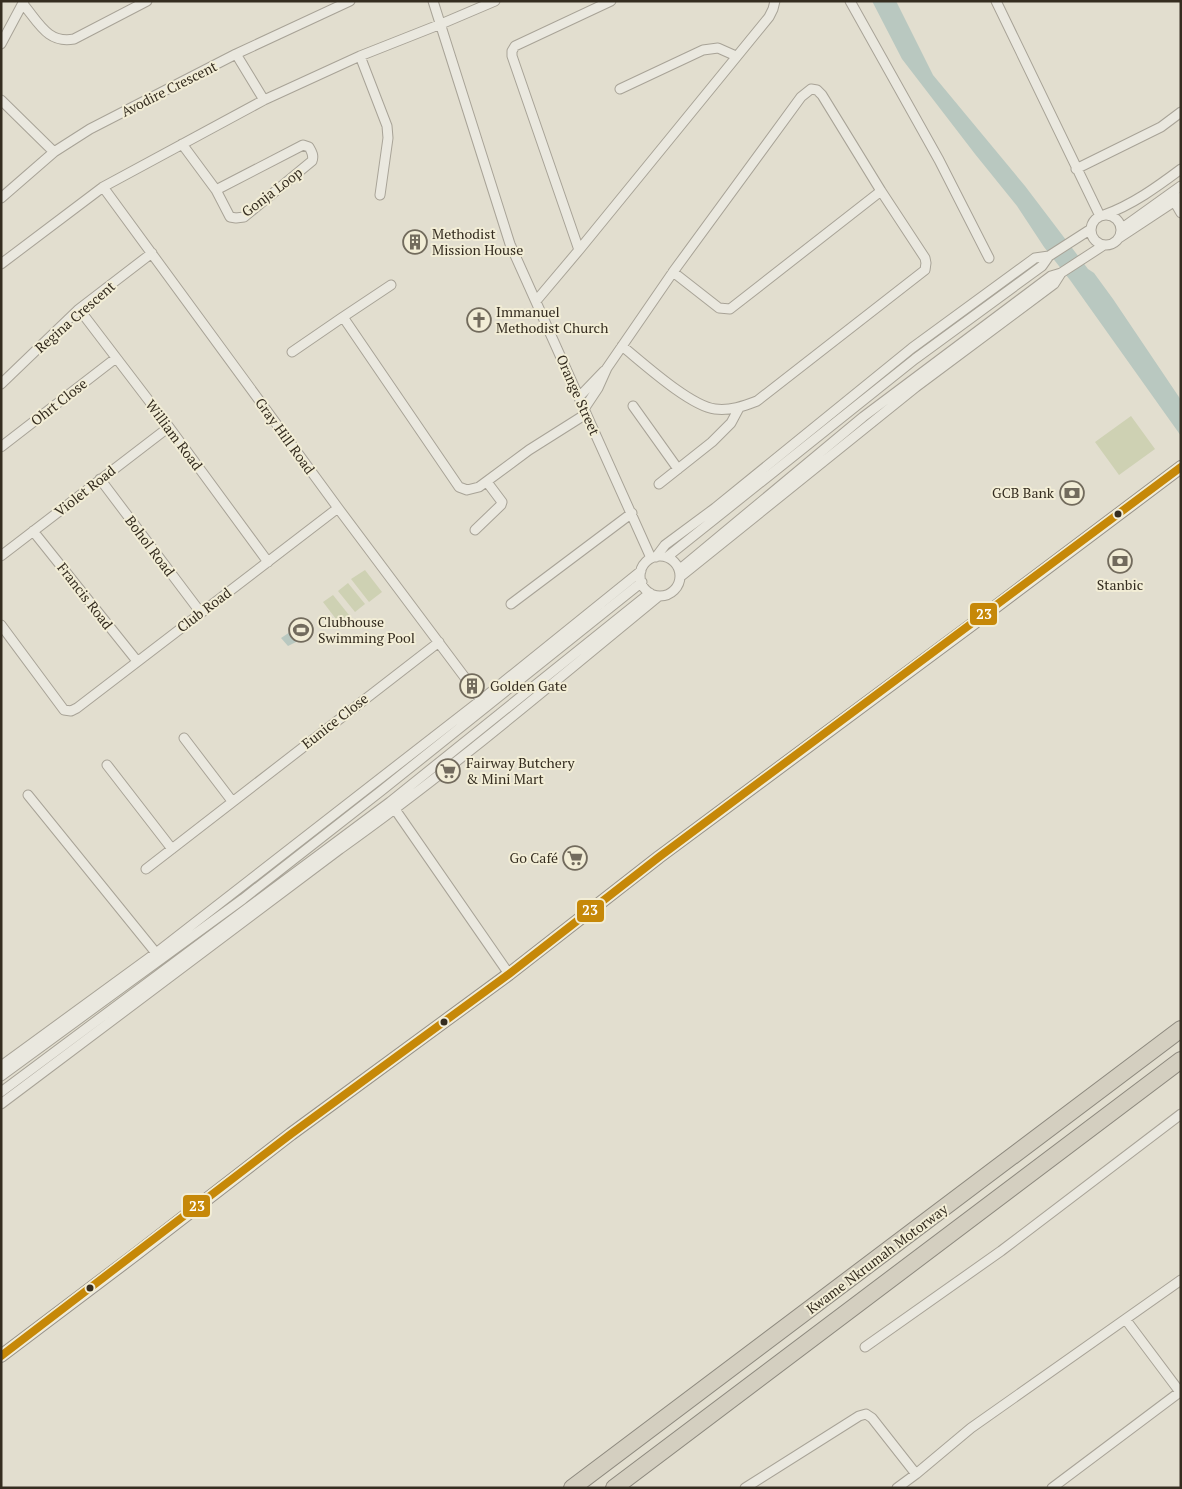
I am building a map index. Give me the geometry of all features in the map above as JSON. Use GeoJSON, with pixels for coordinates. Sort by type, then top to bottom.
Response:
{"type":"FeatureCollection","features":[{"type":"Feature","properties":{"kind":"highway","name":"Kwame Nkrumah Motorway"},"geometry":{"type":"LineString","coordinates":[[572,1488],[1181,1029]]}},
{"type":"Feature","properties":{"kind":"highway","name":"Kwame Nkrumah Motorway"},"geometry":{"type":"LineString","coordinates":[[614,1488],[1181,1060]]}},
{"type":"Feature","properties":{"kind":"main road"},"geometry":{"type":"LineString","coordinates":[[1,1356],[291,1134],[509,974],[666,852],[1181,467]]}},
{"type":"Feature","properties":{"kind":"street"},"geometry":{"type":"LineString","coordinates":[[124,13],[126,1]]}},
{"type":"Feature","properties":{"kind":"street"},"geometry":{"type":"LineString","coordinates":[[1,44],[24,3],[52,37],[60,40],[74,39],[147,1]]}},
{"type":"Feature","properties":{"kind":"street","name":"Avodire Crescent"},"geometry":{"type":"LineString","coordinates":[[1,198],[54,152],[90,129],[236,54],[350,1]]}},
{"type":"Feature","properties":{"kind":"street","name":"Orange Street"},"geometry":{"type":"LineString","coordinates":[[433,1],[510,244],[585,411],[654,557]]}},
{"type":"Feature","properties":{"kind":"street"},"geometry":{"type":"LineString","coordinates":[[1,264],[103,187],[264,100],[360,56],[495,1]]}},
{"type":"Feature","properties":{"kind":"street"},"geometry":{"type":"LineString","coordinates":[[579,250],[512,51],[516,46],[611,1]]}},
{"type":"Feature","properties":{"kind":"street"},"geometry":{"type":"LineString","coordinates":[[536,301],[769,17],[775,1]]}},
{"type":"Feature","properties":{"kind":"street"},"geometry":{"type":"LineString","coordinates":[[850,1],[939,160],[989,258]]}},
{"type":"Feature","properties":{"kind":"street"},"geometry":{"type":"LineString","coordinates":[[996,1],[1076,170],[1102,216]]}},
{"type":"Feature","properties":{"kind":"street"},"geometry":{"type":"LineString","coordinates":[[620,89],[703,50],[718,48],[736,56]]}},
{"type":"Feature","properties":{"kind":"street"},"geometry":{"type":"LineString","coordinates":[[236,54],[264,100]]}},
{"type":"Feature","properties":{"kind":"street"},"geometry":{"type":"LineString","coordinates":[[360,56],[387,126],[387,151],[380,194]]}},
{"type":"Feature","properties":{"kind":"street"},"geometry":{"type":"LineString","coordinates":[[579,397],[607,368],[622,346],[673,272],[801,97],[811,89],[817,90],[822,95],[925,258],[925,270],[757,401],[739,408],[715,409],[698,402],[674,387],[622,346]]}},
{"type":"Feature","properties":{"kind":"street"},"geometry":{"type":"LineString","coordinates":[[1,100],[54,152]]}},
{"type":"Feature","properties":{"kind":"street"},"geometry":{"type":"LineString","coordinates":[[1076,170],[1161,127],[1181,112]]}},
{"type":"Feature","properties":{"kind":"street","name":"Gonja Loop"},"geometry":{"type":"LineString","coordinates":[[182,144],[216,190],[230,217],[236,218],[244,217],[312,161],[312,151],[310,147],[303,145],[216,190]]}},
{"type":"Feature","properties":{"kind":"street"},"geometry":{"type":"LineString","coordinates":[[666,557],[915,359],[1042,266],[1049,256],[1091,230],[1094,222],[1102,216],[1118,210],[1181,169]]}},
{"type":"Feature","properties":{"kind":"street"},"geometry":{"type":"LineString","coordinates":[[1,1092],[390,802],[655,594],[668,594],[675,589],[680,573],[916,387],[1054,284],[1062,273],[1104,245],[1113,244],[1120,233],[1181,186]]}},
{"type":"Feature","properties":{"kind":"street","name":"Gray Hill Road"},"geometry":{"type":"LineString","coordinates":[[103,187],[481,700]]}},
{"type":"Feature","properties":{"kind":"street"},"geometry":{"type":"LineString","coordinates":[[673,272],[719,308],[730,309],[881,191]]}},
{"type":"Feature","properties":{"kind":"street"},"geometry":{"type":"LineString","coordinates":[[1120,233],[1177,199],[1181,212]]}},
{"type":"Feature","properties":{"kind":"street"},"geometry":{"type":"LineString","coordinates":[[1102,216],[1109,215],[1118,220],[1120,233]]}},
{"type":"Feature","properties":{"kind":"street"},"geometry":{"type":"LineString","coordinates":[[1091,230],[1096,241],[1104,245]]}},
{"type":"Feature","properties":{"kind":"street","name":"Regina Crescent"},"geometry":{"type":"LineString","coordinates":[[1,384],[79,309],[152,253]]}},
{"type":"Feature","properties":{"kind":"street"},"geometry":{"type":"LineString","coordinates":[[1,1066],[156,953],[481,700],[641,571],[645,564],[665,545],[715,508],[912,348],[1035,258],[1049,256]]}},
{"type":"Feature","properties":{"kind":"street"},"geometry":{"type":"LineString","coordinates":[[292,352],[391,285]]}},
{"type":"Feature","properties":{"kind":"street","name":"William Road"},"geometry":{"type":"LineString","coordinates":[[79,309],[268,562]]}},
{"type":"Feature","properties":{"kind":"street"},"geometry":{"type":"LineString","coordinates":[[343,317],[459,487],[467,490],[479,488],[585,411],[607,368]]}},
{"type":"Feature","properties":{"kind":"street","name":"Ohrt Close"},"geometry":{"type":"LineString","coordinates":[[1,447],[116,358]]}},
{"type":"Feature","properties":{"kind":"street"},"geometry":{"type":"LineString","coordinates":[[633,406],[678,469]]}},
{"type":"Feature","properties":{"kind":"street"},"geometry":{"type":"LineString","coordinates":[[659,484],[712,442],[732,423],[739,408]]}},
{"type":"Feature","properties":{"kind":"street","name":"Violet Road"},"geometry":{"type":"LineString","coordinates":[[1,556],[169,427]]}},
{"type":"Feature","properties":{"kind":"street","name":"Bohol Road"},"geometry":{"type":"LineString","coordinates":[[100,479],[201,613]]}},
{"type":"Feature","properties":{"kind":"street"},"geometry":{"type":"LineString","coordinates":[[475,530],[502,502],[487,482]]}},
{"type":"Feature","properties":{"kind":"street","name":"Club Road"},"geometry":{"type":"LineString","coordinates":[[1,625],[64,710],[71,711],[338,508]]}},
{"type":"Feature","properties":{"kind":"street"},"geometry":{"type":"LineString","coordinates":[[511,604],[632,513]]}},
{"type":"Feature","properties":{"kind":"street","name":"Francis Road"},"geometry":{"type":"LineString","coordinates":[[33,531],[137,662]]}},
{"type":"Feature","properties":{"kind":"street"},"geometry":{"type":"LineString","coordinates":[[654,557],[666,557],[674,562],[680,573]]}},
{"type":"Feature","properties":{"kind":"street"},"geometry":{"type":"LineString","coordinates":[[641,571],[642,582],[655,594]]}},
{"type":"Feature","properties":{"kind":"street"},"geometry":{"type":"LineString","coordinates":[[1,1076],[243,900],[642,582]]}},
{"type":"Feature","properties":{"kind":"street"},"geometry":{"type":"LineString","coordinates":[[1,1104],[340,849],[396,810],[500,726],[655,594]]}},
{"type":"Feature","properties":{"kind":"street","name":"Eunice Close"},"geometry":{"type":"LineString","coordinates":[[146,869],[439,642]]}},
{"type":"Feature","properties":{"kind":"street"},"geometry":{"type":"LineString","coordinates":[[184,738],[232,801]]}},
{"type":"Feature","properties":{"kind":"street"},"geometry":{"type":"LineString","coordinates":[[107,764],[172,848]]}},
{"type":"Feature","properties":{"kind":"street"},"geometry":{"type":"LineString","coordinates":[[382,791],[509,974]]}},
{"type":"Feature","properties":{"kind":"street"},"geometry":{"type":"LineString","coordinates":[[28,796],[156,953]]}},
{"type":"Feature","properties":{"kind":"street"},"geometry":{"type":"LineString","coordinates":[[864,1347],[1001,1250],[1181,1114]]}},
{"type":"Feature","properties":{"kind":"street"},"geometry":{"type":"LineString","coordinates":[[897,1488],[971,1428],[1181,1280]]}},
{"type":"Feature","properties":{"kind":"street"},"geometry":{"type":"LineString","coordinates":[[1057,1486],[1180,1391],[1126,1320]]}},
{"type":"Feature","properties":{"kind":"street"},"geometry":{"type":"LineString","coordinates":[[745,1488],[859,1416],[866,1414],[872,1418],[916,1474]]}},
{"type":"Feature","properties":{"kind":"green space"},"geometry":{"type":"Polygon","coordinates":[[[1131,416],[1155,449],[1119,475],[1095,442],[1131,416]]]}},
{"type":"Feature","properties":{"kind":"green space"},"geometry":{"type":"Polygon","coordinates":[[[365,570],[382,592],[369,602],[351,579],[365,570]]]}},
{"type":"Feature","properties":{"kind":"green space"},"geometry":{"type":"Polygon","coordinates":[[[348,583],[365,604],[355,612],[338,591],[348,583]]]}},
{"type":"Feature","properties":{"kind":"green space"},"geometry":{"type":"Polygon","coordinates":[[[333,595],[349,615],[339,623],[323,602],[333,595]]]}},
{"type":"Feature","properties":{"kind":"shaded area"},"geometry":{"type":"Polygon","coordinates":[[[872,1],[896,1],[933,75],[1025,186],[1113,299],[1181,400],[1181,436],[1070,280],[1044,247],[1017,206],[902,59],[872,1]]]}},
{"type":"Feature","properties":{"kind":"shaded area","name":"Clubhouse Swimming Pool"},"geometry":{"type":"Polygon","coordinates":[[[301,619],[312,634],[288,646],[281,638],[299,626],[297,622],[301,619]]]}},
{"type":"Feature","properties":{"kind":"transit line","name":"23"},"geometry":{"type":"LineString","coordinates":[[1,1356],[291,1134],[509,974],[659,857],[1181,467]]}},
{"type":"Feature","properties":{"kind":"place","name":"Methodist Mission House"},"geometry":{"type":"Point","coordinates":[415,242]}},
{"type":"Feature","properties":{"kind":"place","name":"Immanuel Methodist Church"},"geometry":{"type":"Point","coordinates":[479,320]}},
{"type":"Feature","properties":{"kind":"place","name":"GCB Bank"},"geometry":{"type":"Point","coordinates":[1072,493]}},
{"type":"Feature","properties":{"kind":"place","name":"Stanbic"},"geometry":{"type":"Point","coordinates":[1120,561]}},
{"type":"Feature","properties":{"kind":"place","name":"Clubhouse Swimming Pool"},"geometry":{"type":"Point","coordinates":[301,630]}},
{"type":"Feature","properties":{"kind":"place","name":"Golden Gate"},"geometry":{"type":"Point","coordinates":[472,686]}},
{"type":"Feature","properties":{"kind":"place","name":"Fairway Butchery & Mini Mart"},"geometry":{"type":"Point","coordinates":[448,771]}},
{"type":"Feature","properties":{"kind":"place","name":"Go Café"},"geometry":{"type":"Point","coordinates":[575,858]}}]}
